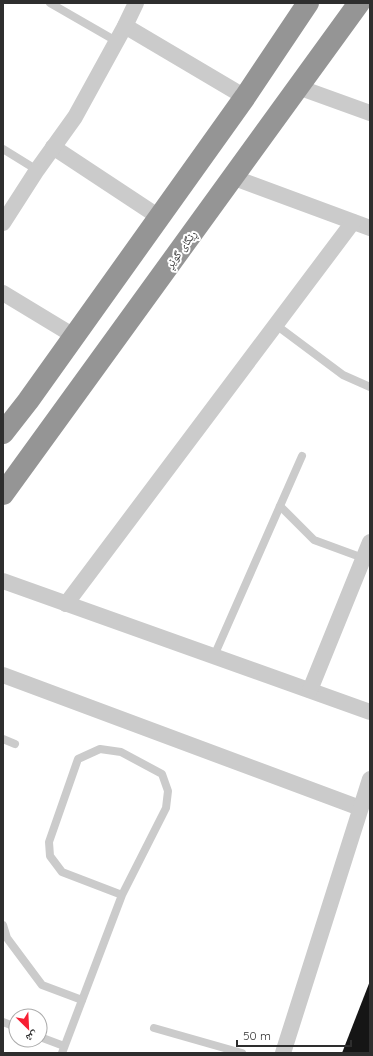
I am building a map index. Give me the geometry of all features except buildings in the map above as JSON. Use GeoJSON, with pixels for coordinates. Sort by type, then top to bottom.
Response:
{"type":"FeatureCollection","features":[{"type":"Feature","properties":{"kind":"highway"},"geometry":{"type":"LineString","coordinates":[[3,433],[28,401],[245,96],[308,3]]}},
{"type":"Feature","properties":{"kind":"highway","name":"ڕێگای گوێڕ"},"geometry":{"type":"LineString","coordinates":[[3,494],[359,3]]}},
{"type":"Feature","properties":{"kind":"highway"},"geometry":{"type":"LineString","coordinates":[[3,424],[28,401]]}},
{"type":"Feature","properties":{"kind":"street"},"geometry":{"type":"LineString","coordinates":[[3,223],[37,170],[75,117],[136,3]]}},
{"type":"Feature","properties":{"kind":"street"},"geometry":{"type":"LineString","coordinates":[[125,26],[245,96]]}},
{"type":"Feature","properties":{"kind":"street"},"geometry":{"type":"LineString","coordinates":[[298,87],[370,114]]}},
{"type":"Feature","properties":{"kind":"street"},"geometry":{"type":"LineString","coordinates":[[53,147],[159,217]]}},
{"type":"Feature","properties":{"kind":"street"},"geometry":{"type":"LineString","coordinates":[[232,177],[370,228]]}},
{"type":"Feature","properties":{"kind":"street"},"geometry":{"type":"LineString","coordinates":[[66,604],[353,222]]}},
{"type":"Feature","properties":{"kind":"street"},"geometry":{"type":"LineString","coordinates":[[3,293],[74,336]]}},
{"type":"Feature","properties":{"kind":"street"},"geometry":{"type":"LineString","coordinates":[[310,690],[370,542]]}},
{"type":"Feature","properties":{"kind":"street"},"geometry":{"type":"LineString","coordinates":[[3,581],[370,712]]}},
{"type":"Feature","properties":{"kind":"street"},"geometry":{"type":"LineString","coordinates":[[3,675],[360,808]]}},
{"type":"Feature","properties":{"kind":"street"},"geometry":{"type":"LineString","coordinates":[[283,1053],[370,779]]}},
{"type":"Feature","properties":{"kind":"lane"},"geometry":{"type":"LineString","coordinates":[[50,3],[116,41]]}},
{"type":"Feature","properties":{"kind":"lane"},"geometry":{"type":"LineString","coordinates":[[3,149],[37,170]]}},
{"type":"Feature","properties":{"kind":"lane"},"geometry":{"type":"LineString","coordinates":[[276,325],[343,375],[370,387]]}},
{"type":"Feature","properties":{"kind":"lane"},"geometry":{"type":"LineString","coordinates":[[214,656],[302,456]]}},
{"type":"Feature","properties":{"kind":"lane"},"geometry":{"type":"LineString","coordinates":[[280,506],[314,540],[363,558]]}},
{"type":"Feature","properties":{"kind":"lane"},"geometry":{"type":"LineString","coordinates":[[3,739],[15,744]]}},
{"type":"Feature","properties":{"kind":"lane"},"geometry":{"type":"LineString","coordinates":[[48,1042],[63,1050],[122,895],[166,808],[168,790],[162,774],[121,752],[100,748],[78,759],[49,842],[50,856],[62,872],[122,895]]}},
{"type":"Feature","properties":{"kind":"lane"},"geometry":{"type":"LineString","coordinates":[[3,925],[7,938],[42,985],[82,1000]]}},
{"type":"Feature","properties":{"kind":"lane"},"geometry":{"type":"LineString","coordinates":[[154,1028],[242,1053]]}}]}
